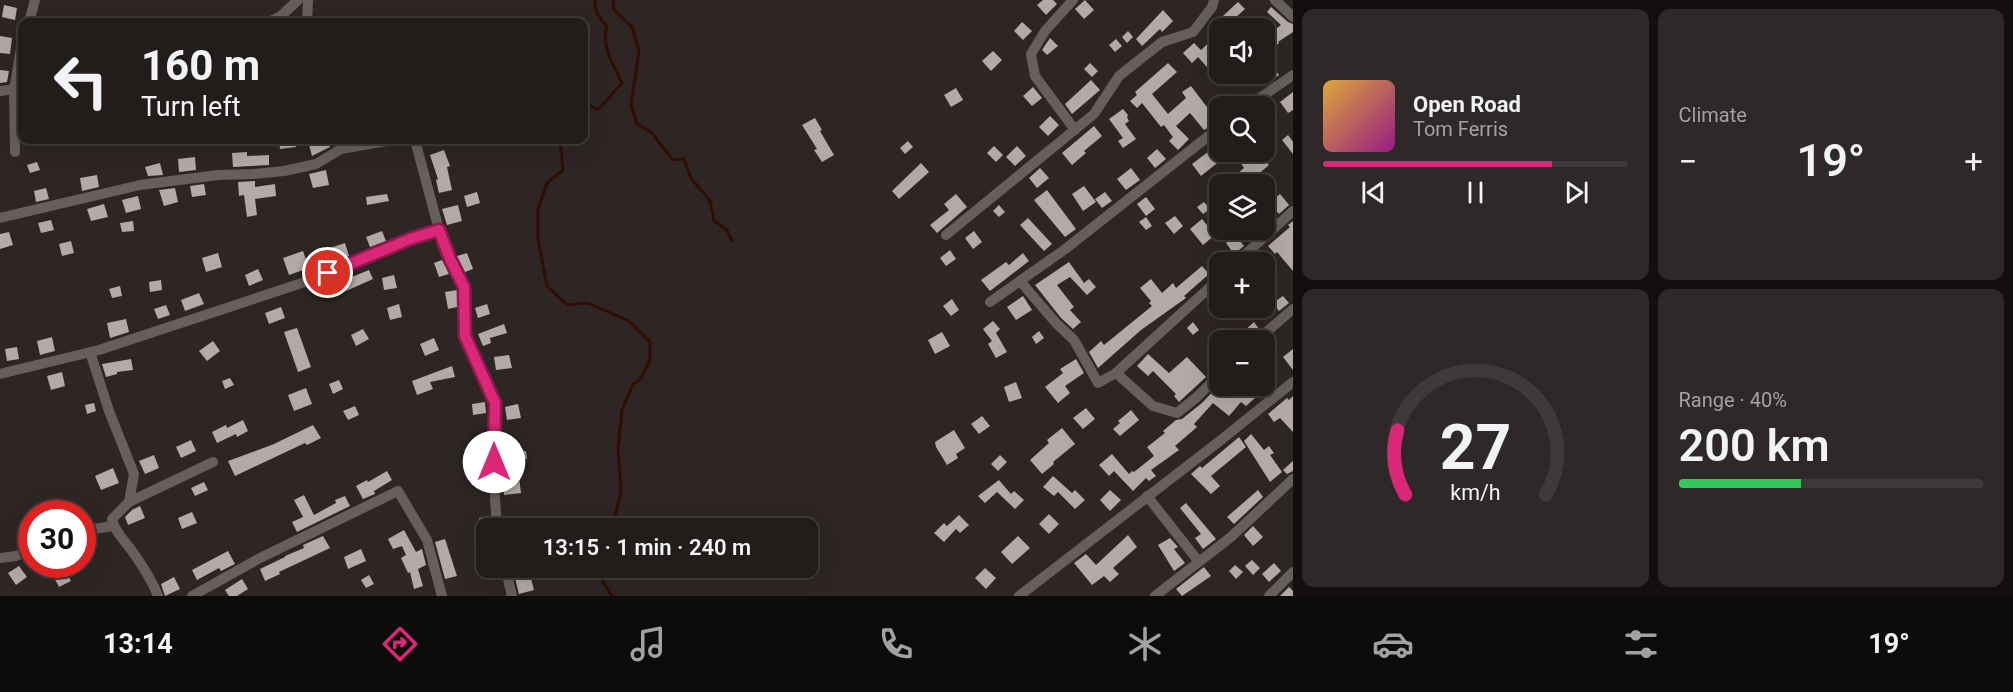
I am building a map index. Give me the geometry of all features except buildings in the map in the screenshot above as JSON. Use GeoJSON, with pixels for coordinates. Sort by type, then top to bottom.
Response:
{"type":"FeatureCollection","features":[{"type":"Feature","properties":{"kind":"street"},"geometry":{"type":"LineString","coordinates":[[29,18],[35,0]]}},
{"type":"Feature","properties":{"kind":"street"},"geometry":{"type":"LineString","coordinates":[[277,18],[298,0]]}},
{"type":"Feature","properties":{"kind":"street"},"geometry":{"type":"LineString","coordinates":[[307,18],[308,0]]}},
{"type":"Feature","properties":{"kind":"street"},"geometry":{"type":"LineString","coordinates":[[1073,0],[1045,31],[1031,54],[1035,76],[1075,130]]}},
{"type":"Feature","properties":{"kind":"street"},"geometry":{"type":"LineString","coordinates":[[946,235],[1094,114],[1119,75],[1162,42],[1193,32],[1212,7],[1214,0]]}},
{"type":"Feature","properties":{"kind":"street"},"geometry":{"type":"LineString","coordinates":[[1275,0],[1293,17]]}},
{"type":"Feature","properties":{"kind":"street"},"geometry":{"type":"LineString","coordinates":[[1263,96],[1293,75]]}},
{"type":"Feature","properties":{"kind":"street"},"geometry":{"type":"LineString","coordinates":[[0,91],[18,89],[15,152]]}},
{"type":"Feature","properties":{"kind":"street"},"geometry":{"type":"LineString","coordinates":[[990,302],[1064,250],[1209,136]]}},
{"type":"Feature","properties":{"kind":"street"},"geometry":{"type":"LineString","coordinates":[[0,218],[140,185],[218,175],[284,171],[316,164],[335,154],[340,144]]}},
{"type":"Feature","properties":{"kind":"street"},"geometry":{"type":"LineString","coordinates":[[416,144],[439,230],[464,287],[465,336],[495,403],[494,482],[496,518]]}},
{"type":"Feature","properties":{"kind":"street"},"geometry":{"type":"LineString","coordinates":[[1248,252],[1293,211]]}},
{"type":"Feature","properties":{"kind":"street"},"geometry":{"type":"LineString","coordinates":[[0,368],[0,374],[90,352],[308,281],[410,239],[439,230]]}},
{"type":"Feature","properties":{"kind":"street"},"geometry":{"type":"LineString","coordinates":[[1020,281],[1056,323],[1074,340],[1098,383],[1116,373],[1209,288]]}},
{"type":"Feature","properties":{"kind":"street"},"geometry":{"type":"LineString","coordinates":[[1269,330],[1293,309]]}},
{"type":"Feature","properties":{"kind":"street"},"geometry":{"type":"LineString","coordinates":[[90,352],[109,411],[134,474],[129,502]]}},
{"type":"Feature","properties":{"kind":"street"},"geometry":{"type":"LineString","coordinates":[[1116,373],[1153,406],[1177,413],[1209,385]]}},
{"type":"Feature","properties":{"kind":"street"},"geometry":{"type":"LineString","coordinates":[[1019,596],[1293,382]]}},
{"type":"Feature","properties":{"kind":"street"},"geometry":{"type":"LineString","coordinates":[[158,596],[143,569],[113,526],[112,519],[129,502],[213,462]]}},
{"type":"Feature","properties":{"kind":"street"},"geometry":{"type":"LineString","coordinates":[[1155,596],[1231,537],[1293,478]]}},
{"type":"Feature","properties":{"kind":"street"},"geometry":{"type":"LineString","coordinates":[[192,596],[260,558],[398,491],[427,540],[442,596]]}},
{"type":"Feature","properties":{"kind":"street"},"geometry":{"type":"LineString","coordinates":[[1147,496],[1199,562]]}},
{"type":"Feature","properties":{"kind":"street"},"geometry":{"type":"LineString","coordinates":[[96,529],[113,526]]}},
{"type":"Feature","properties":{"kind":"street"},"geometry":{"type":"LineString","coordinates":[[0,558],[18,555]]}},
{"type":"Feature","properties":{"kind":"street"},"geometry":{"type":"LineString","coordinates":[[1269,596],[1293,572]]}},
{"type":"Feature","properties":{"kind":"street"},"geometry":{"type":"LineString","coordinates":[[508,578],[512,596]]}},
{"type":"Feature","properties":{"kind":"waterway"},"geometry":{"type":"LineString","coordinates":[[588,104],[598,110],[622,83],[609,55],[605,41],[607,26],[598,14],[595,0]]}},
{"type":"Feature","properties":{"kind":"waterway"},"geometry":{"type":"LineString","coordinates":[[613,0],[614,10],[632,27],[639,51],[631,105],[637,124],[651,132],[673,160],[684,159],[691,178],[710,201],[714,221],[727,230],[732,241]]}},
{"type":"Feature","properties":{"kind":"waterway"},"geometry":{"type":"LineString","coordinates":[[560,144],[563,170],[547,183],[538,209],[538,240],[547,286],[567,305],[588,303],[629,321],[650,342],[650,360],[640,380],[633,384],[622,410],[618,448],[621,492],[614,518]]}},
{"type":"Feature","properties":{"kind":"waterway"},"geometry":{"type":"LineString","coordinates":[[604,578],[603,582],[612,596]]}},
{"type":"Feature","properties":{"kind":"route"},"geometry":{"type":"LineString","coordinates":[[328,273],[410,239],[439,230],[464,287],[465,336],[495,403],[494,462]]}}]}
